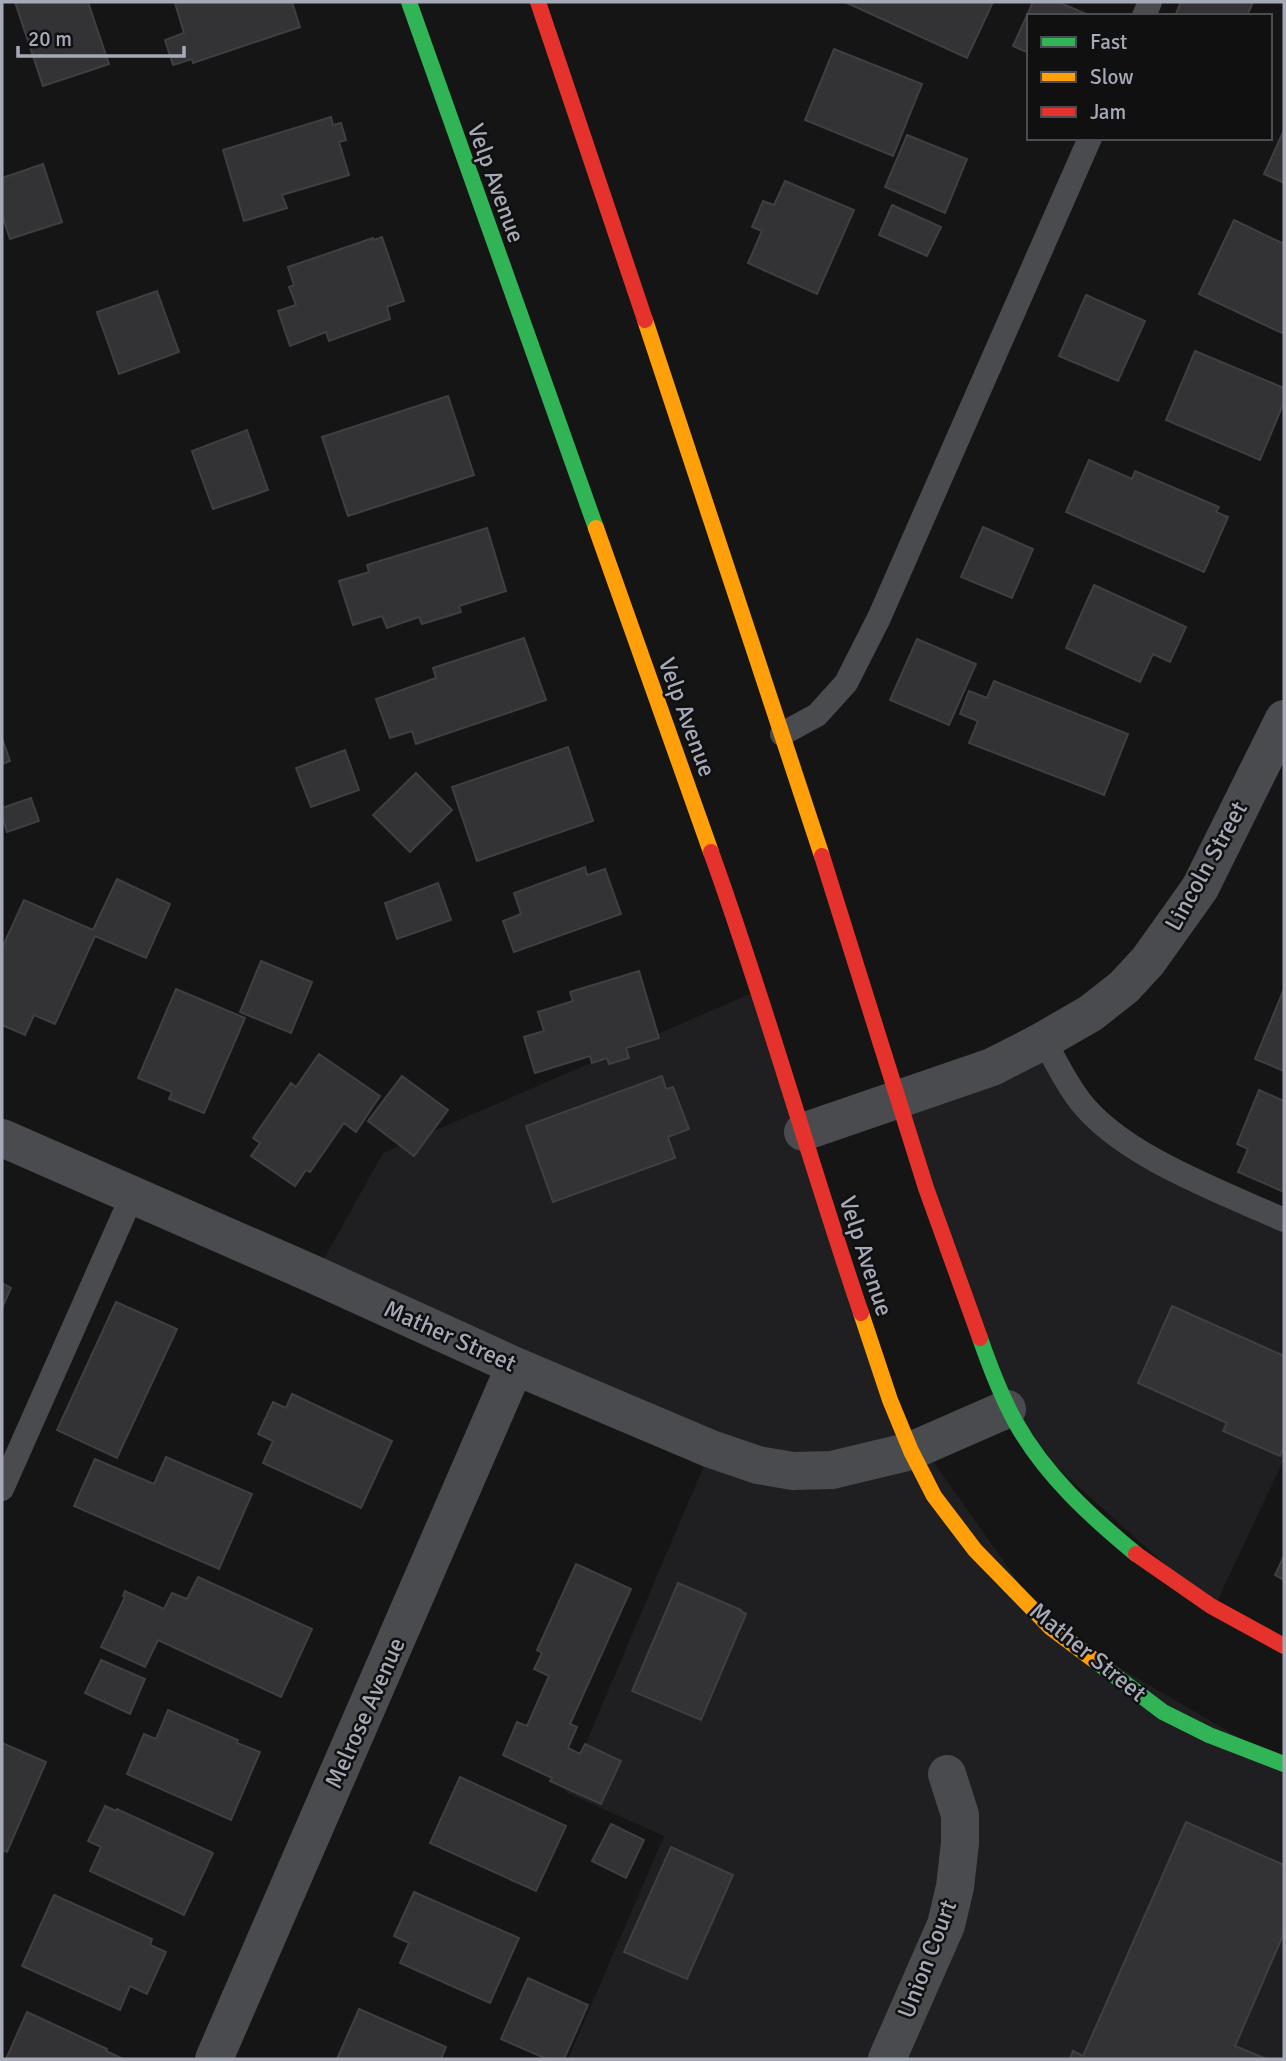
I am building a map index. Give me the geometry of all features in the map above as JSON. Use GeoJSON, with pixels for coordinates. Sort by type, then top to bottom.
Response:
{"type":"FeatureCollection","features":[{"type":"Feature","properties":{"kind":"main road","name":"Velp Avenue"},"geometry":{"type":"LineString","coordinates":[[409,2],[729,901],[890,1400],[911,1451]]}},
{"type":"Feature","properties":{"kind":"main road"},"geometry":{"type":"LineString","coordinates":[[544,4],[953,1268],[1007,1409],[1027,1441],[1062,1485],[1106,1528],[1149,1564],[1203,1602],[1284,1646]]}},
{"type":"Feature","properties":{"kind":"main road","name":"Mather Street"},"geometry":{"type":"LineString","coordinates":[[911,1451],[934,1496],[975,1550],[1050,1628],[1163,1712],[1209,1735],[1284,1764]]}},
{"type":"Feature","properties":{"kind":"street","name":"Lincoln Street"},"geometry":{"type":"LineString","coordinates":[[803,1132],[992,1067],[1091,1013],[1124,987],[1156,950],[1200,888],[1283,725]]}},
{"type":"Feature","properties":{"kind":"street","name":"Mather Street"},"geometry":{"type":"LineString","coordinates":[[2,1138],[515,1366],[711,1449],[758,1465],[793,1471],[832,1470],[911,1451],[1007,1409]]}},
{"type":"Feature","properties":{"kind":"street","name":"Melrose Avenue"},"geometry":{"type":"LineString","coordinates":[[214,2059],[515,1366]]}},
{"type":"Feature","properties":{"kind":"street","name":"Union Court"},"geometry":{"type":"LineString","coordinates":[[887,2059],[946,1925],[955,1888],[960,1815],[947,1774]]}},
{"type":"Feature","properties":{"kind":"lane"},"geometry":{"type":"LineString","coordinates":[[782,734],[817,715],[846,683],[879,618],[1089,140]]}},
{"type":"Feature","properties":{"kind":"lane"},"geometry":{"type":"LineString","coordinates":[[1044,1040],[1079,1100],[1114,1134],[1186,1177],[1284,1220]]}},
{"type":"Feature","properties":{"kind":"lane"},"geometry":{"type":"LineString","coordinates":[[2,1489],[132,1196]]}},
{"type":"Feature","properties":{"kind":"shaded area"},"geometry":{"type":"Polygon","coordinates":[[[759,990],[890,1400],[1050,1627],[1284,1764],[1284,2059],[568,2059],[664,1836],[565,1792],[711,1449],[315,1275],[383,1153],[759,990]]]}},
{"type":"Feature","properties":{"kind":"shaded area"},"geometry":{"type":"Polygon","coordinates":[[[1044,1040],[1093,1116],[1284,1220],[1284,1459],[1214,1608],[1027,1441],[899,1099],[1044,1040]]]}},
{"type":"Feature","properties":{"kind":"building"},"geometry":{"type":"Polygon","coordinates":[[[15,2],[88,2],[109,64],[43,86],[15,2]]]}},
{"type":"Feature","properties":{"kind":"building"},"geometry":{"type":"Polygon","coordinates":[[[292,2],[300,27],[193,63],[192,59],[173,65],[165,40],[184,33],[175,3],[292,2]]]}},
{"type":"Feature","properties":{"kind":"building"},"geometry":{"type":"Polygon","coordinates":[[[845,2],[993,2],[967,58],[845,2]]]}},
{"type":"Feature","properties":{"kind":"building"},"geometry":{"type":"Polygon","coordinates":[[[1033,2],[1058,2],[1086,14],[1028,14],[1033,2]]]}},
{"type":"Feature","properties":{"kind":"building"},"geometry":{"type":"Polygon","coordinates":[[[1181,2],[1253,2],[1248,14],[1176,14],[1181,2]]]}},
{"type":"Feature","properties":{"kind":"building"},"geometry":{"type":"Polygon","coordinates":[[[1027,15],[1027,52],[1013,46],[1027,15]]]}},
{"type":"Feature","properties":{"kind":"building"},"geometry":{"type":"Polygon","coordinates":[[[834,49],[922,84],[893,156],[805,120],[834,49]]]}},
{"type":"Feature","properties":{"kind":"building"},"geometry":{"type":"Polygon","coordinates":[[[331,117],[333,125],[341,123],[346,140],[339,142],[349,175],[282,195],[287,208],[244,221],[223,150],[331,117]]]}},
{"type":"Feature","properties":{"kind":"building"},"geometry":{"type":"Polygon","coordinates":[[[1284,130],[1284,183],[1264,174],[1284,130]]]}},
{"type":"Feature","properties":{"kind":"building"},"geometry":{"type":"Polygon","coordinates":[[[907,135],[967,159],[945,213],[885,187],[907,135]]]}},
{"type":"Feature","properties":{"kind":"building"},"geometry":{"type":"Polygon","coordinates":[[[43,164],[62,222],[10,239],[2,215],[2,178],[43,164]]]}},
{"type":"Feature","properties":{"kind":"building"},"geometry":{"type":"Polygon","coordinates":[[[785,181],[854,210],[817,294],[748,263],[762,231],[752,227],[763,201],[774,205],[785,181]]]}},
{"type":"Feature","properties":{"kind":"building"},"geometry":{"type":"Polygon","coordinates":[[[892,205],[941,227],[927,256],[879,235],[892,205]]]}},
{"type":"Feature","properties":{"kind":"building"},"geometry":{"type":"Polygon","coordinates":[[[1234,220],[1284,244],[1284,334],[1199,294],[1234,220]]]}},
{"type":"Feature","properties":{"kind":"building"},"geometry":{"type":"Polygon","coordinates":[[[382,237],[404,301],[387,307],[390,319],[329,341],[326,332],[290,346],[278,311],[296,305],[289,287],[294,285],[288,267],[382,237]]]}},
{"type":"Feature","properties":{"kind":"building"},"geometry":{"type":"Polygon","coordinates":[[[157,291],[179,352],[119,374],[97,312],[157,291]]]}},
{"type":"Feature","properties":{"kind":"building"},"geometry":{"type":"Polygon","coordinates":[[[1086,295],[1145,321],[1118,381],[1059,356],[1086,295]]]}},
{"type":"Feature","properties":{"kind":"building"},"geometry":{"type":"Polygon","coordinates":[[[1195,351],[1284,388],[1284,402],[1260,460],[1166,420],[1195,351]]]}},
{"type":"Feature","properties":{"kind":"building"},"geometry":{"type":"Polygon","coordinates":[[[448,396],[474,475],[348,516],[322,437],[448,396]]]}},
{"type":"Feature","properties":{"kind":"building"},"geometry":{"type":"Polygon","coordinates":[[[247,430],[268,490],[213,509],[192,451],[247,430]]]}},
{"type":"Feature","properties":{"kind":"building"},"geometry":{"type":"Polygon","coordinates":[[[1089,460],[1132,479],[1135,471],[1219,507],[1216,512],[1228,517],[1204,572],[1066,512],[1089,460]]]}},
{"type":"Feature","properties":{"kind":"building"},"geometry":{"type":"Polygon","coordinates":[[[983,527],[1033,549],[1012,598],[961,577],[983,527]]]}},
{"type":"Feature","properties":{"kind":"building"},"geometry":{"type":"Polygon","coordinates":[[[487,528],[506,591],[459,606],[461,612],[422,624],[419,617],[387,628],[382,616],[353,625],[339,581],[369,572],[367,565],[487,528]]]}},
{"type":"Feature","properties":{"kind":"building"},"geometry":{"type":"Polygon","coordinates":[[[1094,585],[1186,627],[1170,662],[1153,654],[1140,682],[1066,648],[1094,585]]]}},
{"type":"Feature","properties":{"kind":"building"},"geometry":{"type":"Polygon","coordinates":[[[524,638],[546,700],[416,744],[412,731],[390,738],[376,699],[436,678],[433,668],[524,638]]]}},
{"type":"Feature","properties":{"kind":"building"},"geometry":{"type":"Polygon","coordinates":[[[917,639],[976,664],[949,725],[890,700],[917,639]]]}},
{"type":"Feature","properties":{"kind":"building"},"geometry":{"type":"Polygon","coordinates":[[[994,681],[1128,734],[1104,795],[969,743],[978,721],[960,714],[969,691],[987,698],[994,681]]]}},
{"type":"Feature","properties":{"kind":"building"},"geometry":{"type":"Polygon","coordinates":[[[2,738],[10,761],[2,764],[2,738]]]}},
{"type":"Feature","properties":{"kind":"building"},"geometry":{"type":"Polygon","coordinates":[[[568,747],[593,821],[477,861],[452,787],[568,747]]]}},
{"type":"Feature","properties":{"kind":"building"},"geometry":{"type":"Polygon","coordinates":[[[345,750],[359,790],[311,807],[296,768],[345,750]]]}},
{"type":"Feature","properties":{"kind":"building"},"geometry":{"type":"Polygon","coordinates":[[[416,773],[452,810],[410,852],[373,815],[416,773]]]}},
{"type":"Feature","properties":{"kind":"building"},"geometry":{"type":"Polygon","coordinates":[[[31,798],[39,821],[7,832],[2,808],[31,798]]]}},
{"type":"Feature","properties":{"kind":"building"},"geometry":{"type":"Polygon","coordinates":[[[585,867],[587,875],[605,869],[621,914],[514,952],[503,921],[521,914],[514,893],[585,867]]]}},
{"type":"Feature","properties":{"kind":"building"},"geometry":{"type":"Polygon","coordinates":[[[117,879],[170,904],[146,958],[95,936],[55,1024],[34,1015],[25,1035],[2,1025],[2,948],[24,900],[93,930],[117,879]]]}},
{"type":"Feature","properties":{"kind":"building"},"geometry":{"type":"Polygon","coordinates":[[[438,883],[451,920],[397,939],[385,903],[438,883]]]}},
{"type":"Feature","properties":{"kind":"building"},"geometry":{"type":"Polygon","coordinates":[[[261,961],[312,982],[291,1033],[240,1012],[261,961]]]}},
{"type":"Feature","properties":{"kind":"building"},"geometry":{"type":"Polygon","coordinates":[[[639,971],[659,1038],[626,1048],[629,1058],[609,1064],[607,1058],[592,1063],[590,1056],[535,1073],[524,1037],[544,1031],[538,1012],[573,1001],[570,992],[639,971]]]}},
{"type":"Feature","properties":{"kind":"building"},"geometry":{"type":"Polygon","coordinates":[[[176,989],[245,1018],[204,1113],[169,1099],[172,1092],[138,1078],[176,989]]]}},
{"type":"Feature","properties":{"kind":"building"},"geometry":{"type":"Polygon","coordinates":[[[1284,989],[1284,1071],[1255,1059],[1284,989]]]}},
{"type":"Feature","properties":{"kind":"building"},"geometry":{"type":"Polygon","coordinates":[[[319,1054],[380,1096],[356,1132],[344,1123],[310,1172],[306,1170],[295,1186],[251,1156],[260,1143],[253,1138],[291,1083],[296,1087],[319,1054]]]}},
{"type":"Feature","properties":{"kind":"building"},"geometry":{"type":"Polygon","coordinates":[[[402,1076],[448,1110],[414,1156],[368,1121],[402,1076]]]}},
{"type":"Feature","properties":{"kind":"building"},"geometry":{"type":"Polygon","coordinates":[[[662,1076],[666,1089],[673,1087],[689,1129],[668,1137],[675,1158],[553,1202],[526,1126],[662,1076]]]}},
{"type":"Feature","properties":{"kind":"building"},"geometry":{"type":"Polygon","coordinates":[[[1259,1090],[1284,1101],[1284,1192],[1238,1172],[1248,1149],[1237,1144],[1259,1090]]]}},
{"type":"Feature","properties":{"kind":"building"},"geometry":{"type":"Polygon","coordinates":[[[2,1283],[11,1288],[2,1308],[2,1283]]]}},
{"type":"Feature","properties":{"kind":"building"},"geometry":{"type":"Polygon","coordinates":[[[116,1302],[177,1329],[117,1458],[57,1430],[116,1302]]]}},
{"type":"Feature","properties":{"kind":"building"},"geometry":{"type":"Polygon","coordinates":[[[1172,1306],[1284,1356],[1284,1447],[1280,1456],[1223,1431],[1227,1423],[1138,1383],[1172,1306]]]}},
{"type":"Feature","properties":{"kind":"building"},"geometry":{"type":"Polygon","coordinates":[[[292,1394],[392,1441],[361,1508],[263,1463],[273,1441],[258,1434],[273,1402],[286,1408],[292,1394]]]}},
{"type":"Feature","properties":{"kind":"building"},"geometry":{"type":"Polygon","coordinates":[[[166,1457],[252,1494],[219,1569],[74,1506],[95,1459],[154,1484],[166,1457]]]}},
{"type":"Feature","properties":{"kind":"building"},"geometry":{"type":"Polygon","coordinates":[[[1284,1556],[1284,1580],[1275,1575],[1284,1556]]]}},
{"type":"Feature","properties":{"kind":"building"},"geometry":{"type":"Polygon","coordinates":[[[576,1564],[631,1589],[570,1724],[577,1727],[568,1748],[580,1754],[585,1744],[621,1761],[601,1804],[550,1781],[552,1778],[503,1755],[517,1722],[527,1726],[549,1676],[534,1669],[542,1653],[537,1650],[576,1564]]]}},
{"type":"Feature","properties":{"kind":"building"},"geometry":{"type":"Polygon","coordinates":[[[198,1577],[312,1629],[281,1697],[158,1640],[145,1667],[101,1647],[125,1597],[125,1591],[164,1609],[172,1593],[187,1599],[198,1577]]]}},
{"type":"Feature","properties":{"kind":"building"},"geometry":{"type":"Polygon","coordinates":[[[678,1583],[746,1614],[701,1720],[632,1691],[678,1583]]]}},
{"type":"Feature","properties":{"kind":"building"},"geometry":{"type":"Polygon","coordinates":[[[101,1660],[145,1679],[130,1714],[85,1693],[101,1660]]]}},
{"type":"Feature","properties":{"kind":"building"},"geometry":{"type":"Polygon","coordinates":[[[168,1710],[260,1752],[231,1820],[127,1774],[144,1734],[156,1739],[168,1710]]]}},
{"type":"Feature","properties":{"kind":"building"},"geometry":{"type":"Polygon","coordinates":[[[2,1743],[46,1762],[7,1852],[2,1850],[2,1743]]]}},
{"type":"Feature","properties":{"kind":"building"},"geometry":{"type":"Polygon","coordinates":[[[460,1777],[566,1826],[536,1891],[430,1843],[460,1777]]]}},
{"type":"Feature","properties":{"kind":"building"},"geometry":{"type":"Polygon","coordinates":[[[105,1806],[213,1853],[184,1915],[90,1871],[101,1847],[88,1841],[105,1806]]]}},
{"type":"Feature","properties":{"kind":"building"},"geometry":{"type":"Polygon","coordinates":[[[1186,1822],[1284,1865],[1284,1933],[1235,2046],[1266,2059],[1070,2059],[1073,2051],[1083,2056],[1186,1822]]]}},
{"type":"Feature","properties":{"kind":"building"},"geometry":{"type":"Polygon","coordinates":[[[611,1824],[644,1840],[626,1878],[592,1861],[611,1824]]]}},
{"type":"Feature","properties":{"kind":"building"},"geometry":{"type":"Polygon","coordinates":[[[671,1847],[733,1875],[687,1979],[624,1952],[671,1847]]]}},
{"type":"Feature","properties":{"kind":"building"},"geometry":{"type":"Polygon","coordinates":[[[414,1892],[519,1938],[490,2003],[400,1963],[409,1943],[394,1936],[414,1892]]]}},
{"type":"Feature","properties":{"kind":"building"},"geometry":{"type":"Polygon","coordinates":[[[54,1895],[152,1939],[150,1945],[166,1952],[147,1994],[130,1986],[120,2010],[22,1966],[54,1895]]]}},
{"type":"Feature","properties":{"kind":"building"},"geometry":{"type":"Polygon","coordinates":[[[528,1978],[588,2005],[564,2059],[547,2059],[501,2039],[528,1978]]]}},
{"type":"Feature","properties":{"kind":"building"},"geometry":{"type":"Polygon","coordinates":[[[359,2009],[446,2047],[441,2059],[337,2059],[359,2009]]]}},
{"type":"Feature","properties":{"kind":"building"},"geometry":{"type":"Polygon","coordinates":[[[27,2012],[107,2049],[106,2051],[123,2059],[6,2059],[27,2012]]]}},
{"type":"Feature","properties":{"kind":"traffic: fast"},"geometry":{"type":"LineString","coordinates":[[409,2],[596,528]]}},
{"type":"Feature","properties":{"kind":"traffic: fast"},"geometry":{"type":"LineString","coordinates":[[980,1338],[996,1381],[1028,1442],[1085,1510],[1136,1554]]}},
{"type":"Feature","properties":{"kind":"traffic: fast"},"geometry":{"type":"LineString","coordinates":[[1094,1660],[1163,1712],[1209,1735],[1284,1764]]}},
{"type":"Feature","properties":{"kind":"traffic: slow"},"geometry":{"type":"LineString","coordinates":[[645,320],[822,856]]}},
{"type":"Feature","properties":{"kind":"traffic: slow"},"geometry":{"type":"LineString","coordinates":[[596,528],[711,852]]}},
{"type":"Feature","properties":{"kind":"traffic: slow"},"geometry":{"type":"LineString","coordinates":[[861,1313],[890,1400],[911,1451],[934,1496],[975,1550],[1050,1627],[1094,1660]]}},
{"type":"Feature","properties":{"kind":"traffic: jam"},"geometry":{"type":"LineString","coordinates":[[538,2],[645,320]]}},
{"type":"Feature","properties":{"kind":"traffic: jam"},"geometry":{"type":"LineString","coordinates":[[711,852],[861,1313]]}},
{"type":"Feature","properties":{"kind":"traffic: jam"},"geometry":{"type":"LineString","coordinates":[[822,856],[926,1188],[980,1338]]}},
{"type":"Feature","properties":{"kind":"traffic: jam"},"geometry":{"type":"LineString","coordinates":[[1136,1554],[1211,1606],[1284,1646]]}}]}
